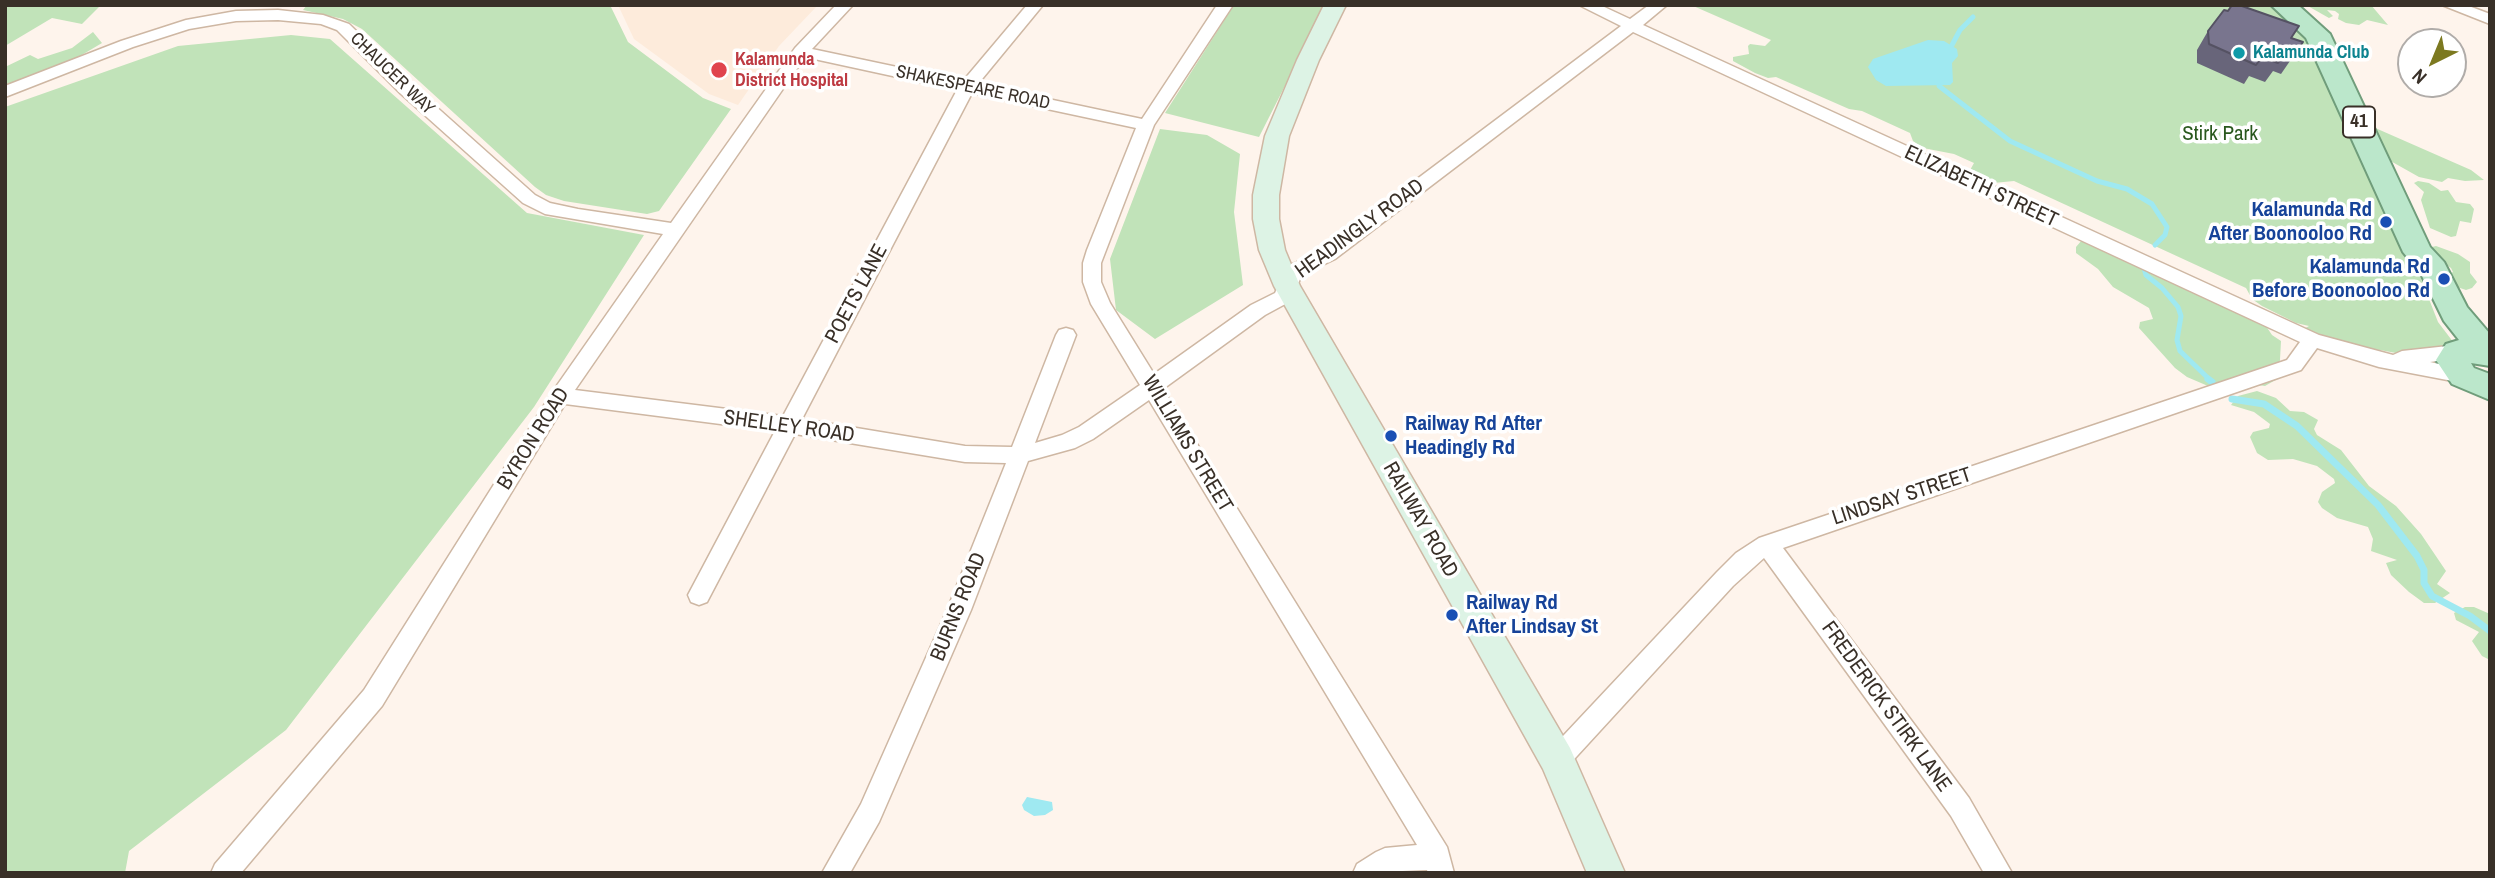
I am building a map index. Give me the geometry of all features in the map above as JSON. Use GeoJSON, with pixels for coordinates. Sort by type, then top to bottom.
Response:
{"type":"FeatureCollection","features":[{"type":"Feature","properties":{"kind":"main road","name":"41"},"geometry":{"type":"LineString","coordinates":[[2283,5],[2317,34],[2418,252],[2433,269],[2455,313],[2476,369]]}},
{"type":"Feature","properties":{"kind":"street","name":"BYRON ROAD"},"geometry":{"type":"LineString","coordinates":[[224,873],[373,698],[560,396],[801,51],[845,5]]}},
{"type":"Feature","properties":{"kind":"street","name":"POETS LANE"},"geometry":{"type":"LineString","coordinates":[[699,595],[967,87],[1035,5]]}},
{"type":"Feature","properties":{"kind":"street","name":"WILLIAMS STREET"},"geometry":{"type":"LineString","coordinates":[[1225,5],[1146,125],[1096,250],[1091,274],[1101,304],[1439,865]]}},
{"type":"Feature","properties":{"kind":"street","name":"RAILWAY ROAD"},"geometry":{"type":"LineString","coordinates":[[1335,5],[1308,60],[1277,136],[1269,170],[1266,219],[1272,250],[1287,286],[1557,760],[1606,873]]}},
{"type":"Feature","properties":{"kind":"street","name":"ELIZABETH STREET"},"geometry":{"type":"LineString","coordinates":[[1587,5],[2312,340],[2379,360],[2476,369]]}},
{"type":"Feature","properties":{"kind":"street","name":"HEADINGLY ROAD"},"geometry":{"type":"LineString","coordinates":[[1018,455],[1044,450],[1086,433],[1258,310],[1282,297],[1295,271],[1328,255],[1658,5]]}},
{"type":"Feature","properties":{"kind":"street"},"geometry":{"type":"LineString","coordinates":[[2450,5],[2490,19]]}},
{"type":"Feature","properties":{"kind":"street","name":"CHAUCER WAY"},"geometry":{"type":"LineString","coordinates":[[5,92],[127,44],[186,25],[250,16],[278,15],[323,20],[343,27],[407,90],[529,199],[545,208],[578,215],[676,230]]}},
{"type":"Feature","properties":{"kind":"street","name":"SHAKESPEARE ROAD"},"geometry":{"type":"LineString","coordinates":[[801,51],[1146,125]]}},
{"type":"Feature","properties":{"kind":"street","name":"BURNS ROAD"},"geometry":{"type":"LineString","coordinates":[[835,873],[870,813],[960,610],[1066,335]]}},
{"type":"Feature","properties":{"kind":"street","name":"LINDSAY STREET"},"geometry":{"type":"LineString","coordinates":[[1557,760],[1725,579],[1744,560],[1767,544],[2294,365],[2312,340]]}},
{"type":"Feature","properties":{"kind":"street","name":"SHELLEY ROAD"},"geometry":{"type":"LineString","coordinates":[[560,396],[788,425],[965,454],[1018,455]]}},
{"type":"Feature","properties":{"kind":"street","name":"FREDERICK STIRK LANE"},"geometry":{"type":"LineString","coordinates":[[1767,544],[1960,807],[1999,873]]}},
{"type":"Feature","properties":{"kind":"street"},"geometry":{"type":"LineString","coordinates":[[1366,873],[1385,861],[1439,865]]}},
{"type":"Feature","properties":{"kind":"shaded area","name":"Kalamunda District Hospital"},"geometry":{"type":"Polygon","coordinates":[[[618,5],[818,5],[779,46],[738,105],[709,94],[634,39],[618,5]]]}},
{"type":"Feature","properties":{"kind":"green space"},"geometry":{"type":"Polygon","coordinates":[[[5,5],[101,5],[82,24],[52,18],[5,46],[5,5]]]}},
{"type":"Feature","properties":{"kind":"green space"},"geometry":{"type":"Polygon","coordinates":[[[307,5],[610,5],[628,42],[703,98],[731,109],[659,211],[647,214],[564,201],[546,195],[535,187],[362,29],[343,19],[303,10],[307,5]]]}},
{"type":"Feature","properties":{"kind":"green space"},"geometry":{"type":"Polygon","coordinates":[[[1234,5],[1326,5],[1259,137],[1165,113],[1234,5]]]}},
{"type":"Feature","properties":{"kind":"green space","name":"Stirk Park"},"geometry":{"type":"Polygon","coordinates":[[[1691,5],[2283,5],[2294,12],[2416,266],[2438,322],[2460,351],[2417,357],[2350,348],[2302,330],[2309,326],[2296,323],[2262,306],[2252,299],[2246,288],[2014,181],[1993,183],[1978,178],[1969,172],[1974,163],[1954,154],[1923,148],[1913,141],[1910,133],[1862,111],[1849,109],[1776,77],[1768,78],[1755,73],[1733,61],[1733,57],[1749,54],[1750,44],[1765,46],[1771,40],[1691,5]]]}},
{"type":"Feature","properties":{"kind":"green space"},"geometry":{"type":"Polygon","coordinates":[[[2306,5],[2371,5],[2388,25],[2367,20],[2359,25],[2346,23],[2338,19],[2339,14],[2335,11],[2327,10],[2333,16],[2329,18],[2306,5]]]}},
{"type":"Feature","properties":{"kind":"green space"},"geometry":{"type":"Polygon","coordinates":[[[93,32],[102,43],[70,62],[5,85],[5,67],[30,55],[38,59],[72,48],[93,32]]]}},
{"type":"Feature","properties":{"kind":"green space"},"geometry":{"type":"Polygon","coordinates":[[[291,35],[330,39],[527,213],[644,235],[534,407],[286,730],[129,851],[125,873],[5,873],[5,107],[178,46],[291,35]]]}},
{"type":"Feature","properties":{"kind":"green space"},"geometry":{"type":"Polygon","coordinates":[[[2373,127],[2471,170],[2484,180],[2448,178],[2442,182],[2419,177],[2387,159],[2373,127]]]}},
{"type":"Feature","properties":{"kind":"green space"},"geometry":{"type":"Polygon","coordinates":[[[1160,129],[1207,135],[1240,154],[1234,212],[1243,285],[1155,339],[1116,310],[1110,259],[1160,129]]]}},
{"type":"Feature","properties":{"kind":"green space"},"geometry":{"type":"Polygon","coordinates":[[[2414,183],[2429,183],[2441,191],[2448,190],[2456,202],[2470,204],[2474,209],[2471,223],[2460,221],[2456,236],[2451,237],[2430,228],[2421,200],[2424,192],[2414,183]]]}},
{"type":"Feature","properties":{"kind":"green space"},"geometry":{"type":"Polygon","coordinates":[[[2082,240],[2130,260],[2144,270],[2266,326],[2272,335],[2281,341],[2279,378],[2265,386],[2251,384],[2215,389],[2187,377],[2175,368],[2139,328],[2140,322],[2153,319],[2149,308],[2113,287],[2098,269],[2076,253],[2076,247],[2082,240]]]}},
{"type":"Feature","properties":{"kind":"green space"},"geometry":{"type":"Polygon","coordinates":[[[2432,247],[2458,254],[2470,262],[2470,273],[2477,282],[2472,288],[2466,290],[2454,286],[2448,275],[2453,272],[2451,268],[2430,253],[2432,247]]]}},
{"type":"Feature","properties":{"kind":"green space"},"geometry":{"type":"Polygon","coordinates":[[[2257,391],[2276,398],[2290,411],[2304,412],[2318,420],[2314,429],[2317,435],[2341,450],[2369,486],[2396,506],[2421,534],[2446,571],[2437,584],[2450,593],[2435,603],[2424,603],[2391,575],[2386,563],[2397,560],[2371,551],[2373,539],[2368,527],[2337,518],[2322,508],[2318,502],[2322,492],[2335,483],[2334,479],[2317,466],[2293,459],[2268,460],[2257,453],[2250,437],[2253,432],[2269,428],[2270,424],[2254,412],[2231,405],[2238,396],[2257,391]]]}},
{"type":"Feature","properties":{"kind":"green space"},"geometry":{"type":"Polygon","coordinates":[[[2465,607],[2474,607],[2490,614],[2490,660],[2482,656],[2472,641],[2479,632],[2456,620],[2454,613],[2465,607]]]}},
{"type":"Feature","properties":{"kind":"water"},"geometry":{"type":"Polygon","coordinates":[[[1928,40],[1944,41],[1957,49],[1958,56],[1952,63],[1953,82],[1950,85],[1886,86],[1876,80],[1868,67],[1873,59],[1928,40]]]}},
{"type":"Feature","properties":{"kind":"water"},"geometry":{"type":"Polygon","coordinates":[[[1027,797],[1052,802],[1053,810],[1045,815],[1034,816],[1024,810],[1022,805],[1027,797]]]}},
{"type":"Feature","properties":{"kind":"building"},"geometry":{"type":"Polygon","coordinates":[[[2232,5],[2299,26],[2291,38],[2303,42],[2294,55],[2286,52],[2278,63],[2262,57],[2256,65],[2209,44],[2208,31],[2224,10],[2228,11],[2232,5]]]}},
{"type":"Feature","properties":{"kind":"waterway"},"geometry":{"type":"LineString","coordinates":[[1952,45],[1960,30],[1973,17]]}},
{"type":"Feature","properties":{"kind":"waterway"},"geometry":{"type":"LineString","coordinates":[[1939,86],[2010,141],[2097,181],[2127,189],[2152,204],[2167,227],[2165,235],[2155,245]]}},
{"type":"Feature","properties":{"kind":"waterway"},"geometry":{"type":"LineString","coordinates":[[2144,268],[2146,275],[2162,288],[2178,307],[2181,316],[2177,340],[2180,351],[2210,380]]}},
{"type":"Feature","properties":{"kind":"waterway"},"geometry":{"type":"LineString","coordinates":[[2208,379],[2212,382]]}},
{"type":"Feature","properties":{"kind":"waterway"},"geometry":{"type":"LineString","coordinates":[[2232,399],[2264,404],[2297,426],[2378,505],[2417,556],[2424,570],[2424,583],[2432,596],[2470,616],[2490,631]]}},
{"type":"Feature","properties":{"kind":"place","name":"Kalamunda Club"},"geometry":{"type":"Point","coordinates":[2239,53]}},
{"type":"Feature","properties":{"kind":"place","name":"Kalamunda District Hospital"},"geometry":{"type":"Point","coordinates":[719,70]}},
{"type":"Feature","properties":{"kind":"place","name":"Kalamunda Rd After Boonooloo Rd"},"geometry":{"type":"Point","coordinates":[2386,222]}},
{"type":"Feature","properties":{"kind":"place","name":"Kalamunda Rd Before Boonooloo Rd"},"geometry":{"type":"Point","coordinates":[2444,279]}},
{"type":"Feature","properties":{"kind":"place","name":"Railway Rd After Headingly Rd"},"geometry":{"type":"Point","coordinates":[1391,436]}},
{"type":"Feature","properties":{"kind":"place","name":"Railway Rd After Lindsay St"},"geometry":{"type":"Point","coordinates":[1452,615]}}]}
